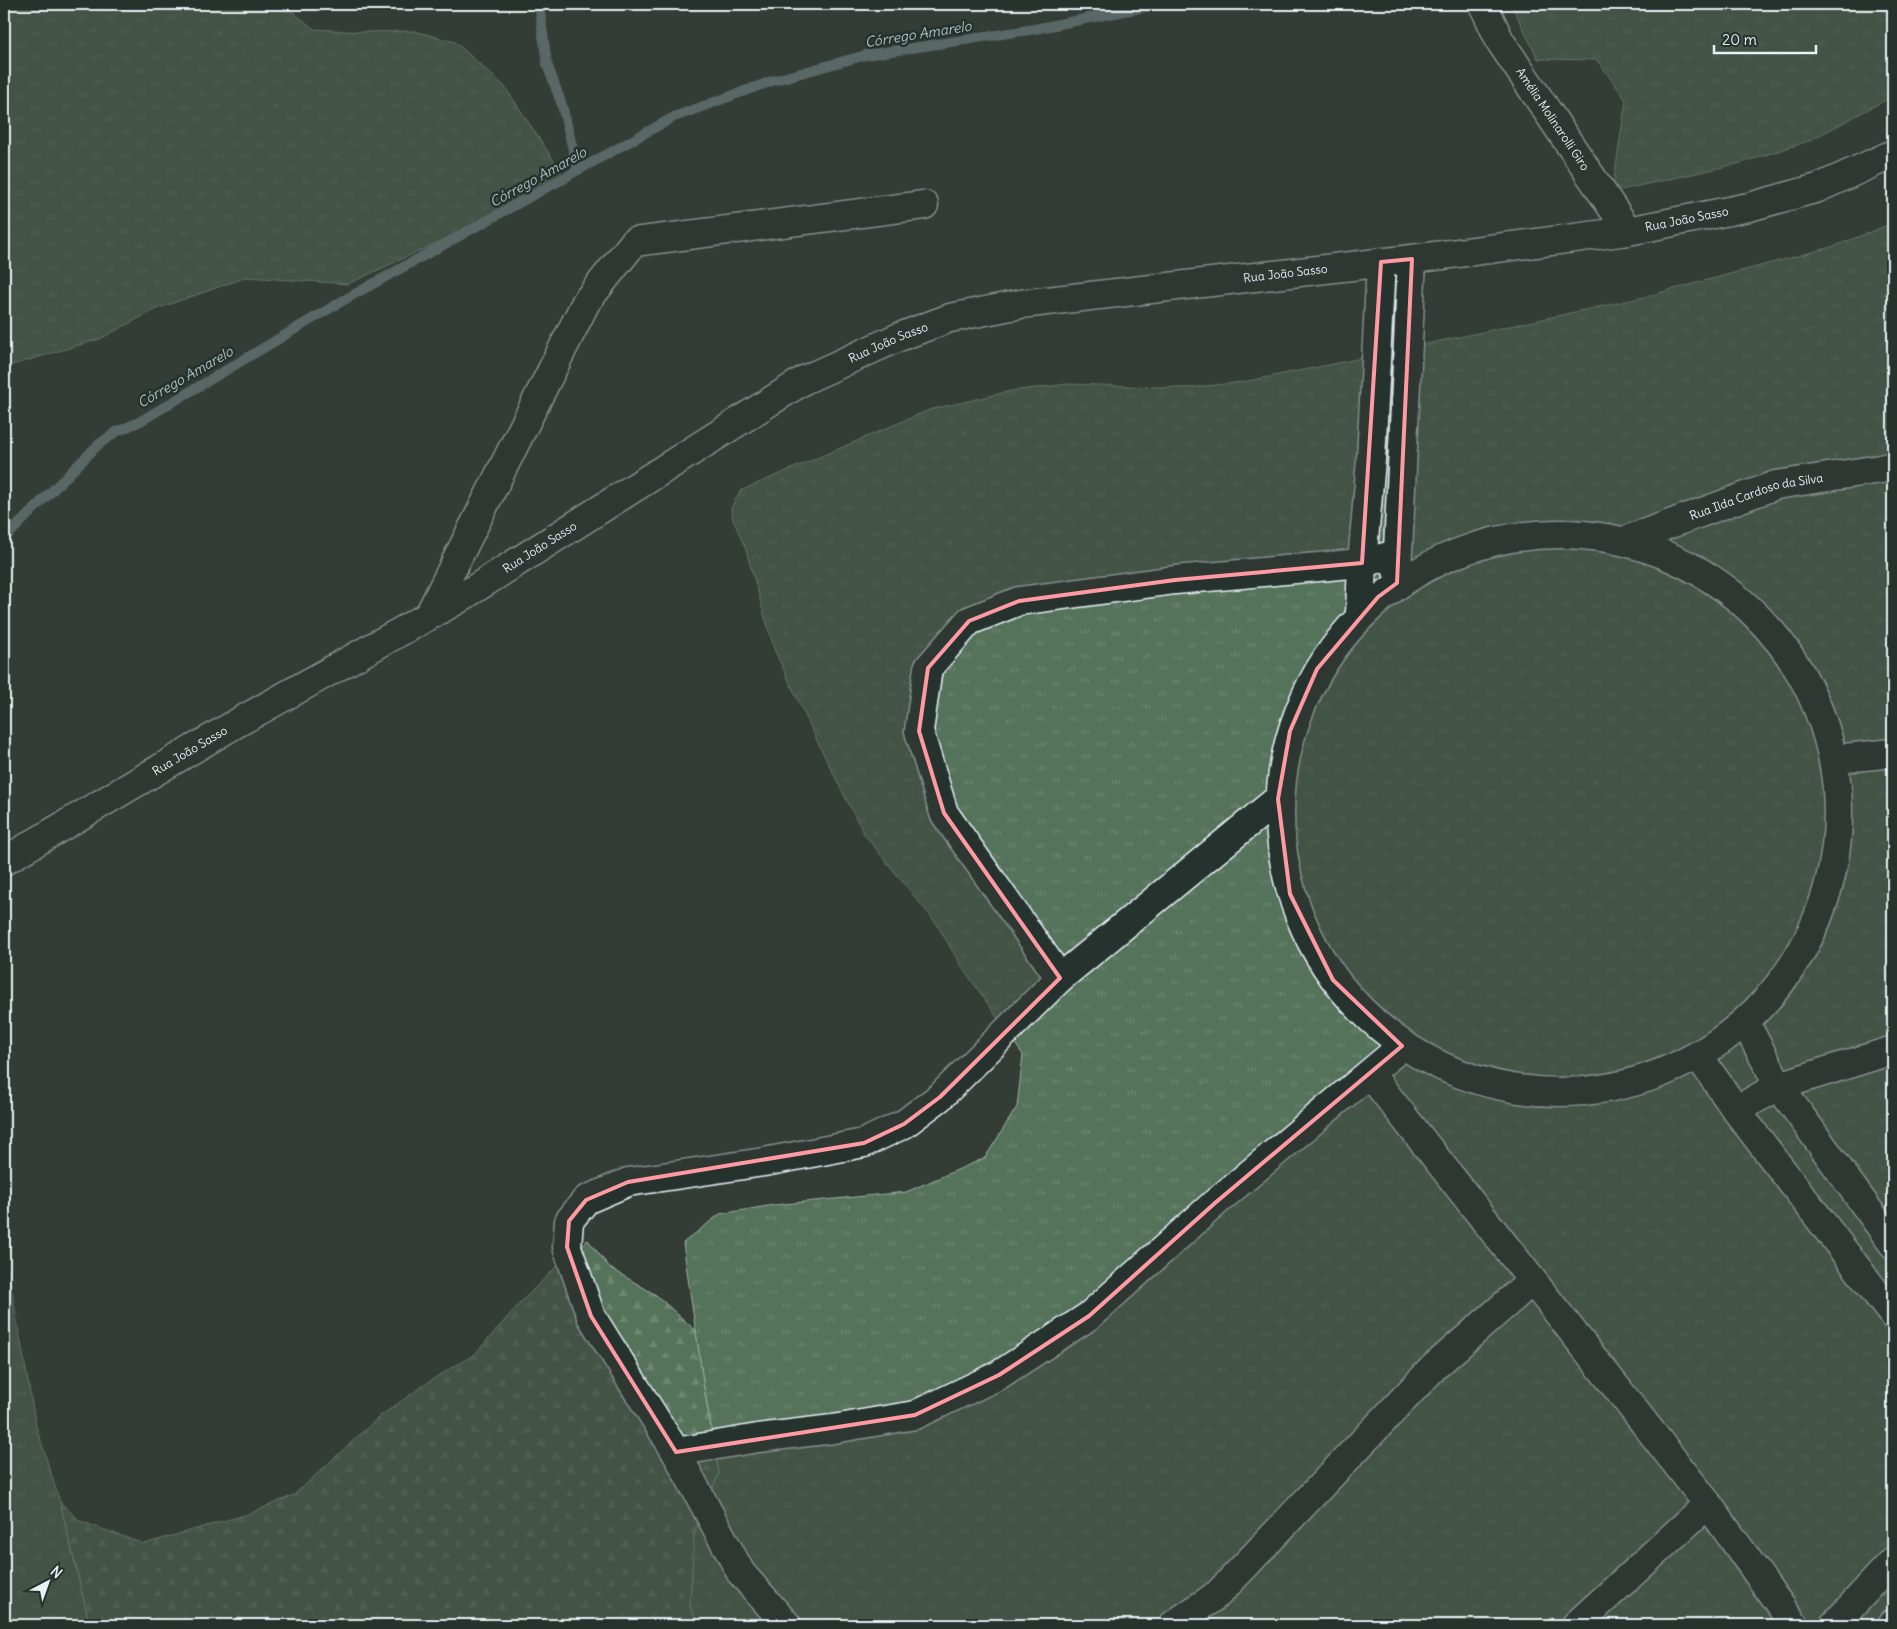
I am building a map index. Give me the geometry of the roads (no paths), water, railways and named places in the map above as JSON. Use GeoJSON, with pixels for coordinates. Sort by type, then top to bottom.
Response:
{"type":"FeatureCollection","features":[{"type":"Feature","properties":{"kind":"street","name":"Amélia Molinarolli Giro"},"geometry":{"type":"LineString","coordinates":[[1483,4],[1500,41],[1628,231]]}},
{"type":"Feature","properties":{"kind":"street","name":"Rua João Sasso"},"geometry":{"type":"LineString","coordinates":[[4,861],[237,723],[457,600],[804,380],[908,334],[950,318],[1021,304],[1412,259],[1628,231],[1749,207],[1818,188],[1893,154]]}},
{"type":"Feature","properties":{"kind":"street"},"geometry":{"type":"LineString","coordinates":[[429,615],[586,302],[634,242],[924,205]]}},
{"type":"Feature","properties":{"kind":"street"},"geometry":{"type":"LineString","coordinates":[[1397,583],[1396,554],[1412,259]]}},
{"type":"Feature","properties":{"kind":"street"},"geometry":{"type":"LineString","coordinates":[[1360,614],[1362,562],[1371,460],[1381,262]]}},
{"type":"Feature","properties":{"kind":"street","name":"Rua Ilda Cardoso da Silva"},"geometry":{"type":"LineString","coordinates":[[1624,541],[1776,485],[1893,466]]}},
{"type":"Feature","properties":{"kind":"street"},"geometry":{"type":"LineString","coordinates":[[1565,533],[1624,541],[1698,570],[1761,619],[1807,684],[1834,759],[1840,832],[1826,903],[1794,969],[1746,1024],[1700,1058],[1628,1087],[1550,1095],[1472,1081],[1402,1046],[1333,980],[1328,971],[1290,894],[1278,799],[1290,731],[1317,668],[1360,614],[1397,583],[1449,554],[1506,538],[1565,533]]}},
{"type":"Feature","properties":{"kind":"street"},"geometry":{"type":"LineString","coordinates":[[1060,978],[944,813],[919,731],[928,668],[969,621],[1019,601],[1174,580],[1362,562],[1396,554]]}},
{"type":"Feature","properties":{"kind":"street"},"geometry":{"type":"LineString","coordinates":[[1834,759],[1893,753]]}},
{"type":"Feature","properties":{"kind":"street"},"geometry":{"type":"LineString","coordinates":[[787,1625],[741,1573],[676,1452],[591,1316],[566,1246],[569,1221],[586,1200],[628,1182],[764,1162],[864,1143],[904,1124],[940,1097],[1060,978],[1278,799]]}},
{"type":"Feature","properties":{"kind":"street"},"geometry":{"type":"LineString","coordinates":[[1746,1024],[1779,1086],[1893,1244]]}},
{"type":"Feature","properties":{"kind":"street"},"geometry":{"type":"LineString","coordinates":[[676,1452],[915,1415],[999,1375],[1089,1316],[1215,1203],[1402,1046]]}},
{"type":"Feature","properties":{"kind":"street"},"geometry":{"type":"LineString","coordinates":[[1736,1110],[1779,1086],[1893,1050]]}},
{"type":"Feature","properties":{"kind":"street"},"geometry":{"type":"LineString","coordinates":[[1700,1058],[1736,1110],[1893,1315]]}},
{"type":"Feature","properties":{"kind":"street"},"geometry":{"type":"LineString","coordinates":[[1370,1074],[1708,1504],[1794,1625]]}},
{"type":"Feature","properties":{"kind":"street"},"geometry":{"type":"LineString","coordinates":[[1173,1625],[1218,1594],[1434,1367],[1532,1281]]}},
{"type":"Feature","properties":{"kind":"street"},"geometry":{"type":"LineString","coordinates":[[1576,1625],[1708,1504]]}},
{"type":"Feature","properties":{"kind":"street"},"geometry":{"type":"LineString","coordinates":[[1834,1625],[1893,1561]]}},
{"type":"Feature","properties":{"kind":"waterway"},"geometry":{"type":"LineString","coordinates":[[539,4],[547,64],[562,105],[578,170]]}},
{"type":"Feature","properties":{"kind":"waterway","name":"Córrego Amarelo"},"geometry":{"type":"LineString","coordinates":[[4,539],[98,445],[116,432],[139,422],[344,300],[674,117],[772,81],[866,55],[1035,29],[1159,4]]}}]}
